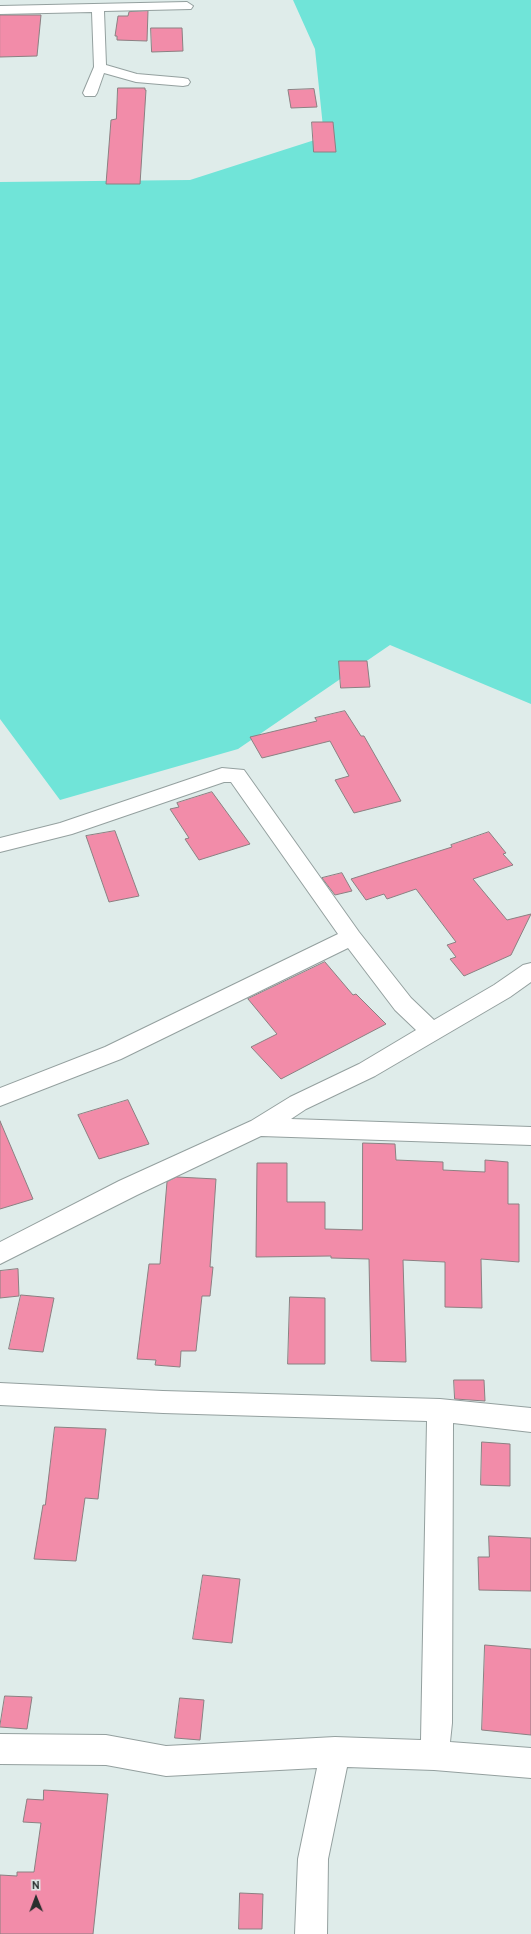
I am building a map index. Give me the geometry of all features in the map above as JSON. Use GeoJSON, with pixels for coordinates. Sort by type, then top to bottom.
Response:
{"type":"FeatureCollection","features":[{"type":"Feature","properties":{"kind":"street"},"geometry":{"type":"LineString","coordinates":[[0,10],[47,5],[98,8],[188,6]]}},
{"type":"Feature","properties":{"kind":"street"},"geometry":{"type":"LineString","coordinates":[[90,94],[100,67],[98,8]]}},
{"type":"Feature","properties":{"kind":"street"},"geometry":{"type":"LineString","coordinates":[[100,67],[136,78],[183,82]]}},
{"type":"Feature","properties":{"kind":"street"},"geometry":{"type":"LineString","coordinates":[[0,845],[65,829],[222,776],[235,774],[351,936],[404,1004],[431,1031]]}},
{"type":"Feature","properties":{"kind":"street"},"geometry":{"type":"LineString","coordinates":[[0,1097],[113,1053],[351,936]]}},
{"type":"Feature","properties":{"kind":"street"},"geometry":{"type":"LineString","coordinates":[[0,1254],[141,1182],[259,1127],[298,1103],[367,1070],[502,990],[531,971]]}},
{"type":"Feature","properties":{"kind":"street"},"geometry":{"type":"LineString","coordinates":[[259,1127],[531,1136]]}},
{"type":"Feature","properties":{"kind":"street"},"geometry":{"type":"LineString","coordinates":[[0,1394],[163,1402],[440,1410],[531,1420]]}},
{"type":"Feature","properties":{"kind":"street"},"geometry":{"type":"LineString","coordinates":[[434,1754],[437,1723],[440,1410]]}},
{"type":"Feature","properties":{"kind":"street"},"geometry":{"type":"LineString","coordinates":[[0,1749],[106,1750],[166,1761],[334,1752],[434,1754],[531,1764]]}},
{"type":"Feature","properties":{"kind":"street"},"geometry":{"type":"LineString","coordinates":[[311,1934],[314,1859],[334,1752]]}},
{"type":"Feature","properties":{"kind":"shaded area"},"geometry":{"type":"Polygon","coordinates":[[[293,0],[531,0],[531,704],[390,645],[238,749],[60,800],[0,719],[0,182],[190,180],[324,137],[315,49],[293,0]]]}},
{"type":"Feature","properties":{"kind":"building"},"geometry":{"type":"Polygon","coordinates":[[[148,11],[147,41],[117,40],[117,36],[115,36],[118,16],[128,16],[129,12],[148,11]]]}},
{"type":"Feature","properties":{"kind":"building"},"geometry":{"type":"Polygon","coordinates":[[[0,15],[41,15],[37,56],[0,57],[0,15]]]}},
{"type":"Feature","properties":{"kind":"building"},"geometry":{"type":"Polygon","coordinates":[[[151,28],[182,28],[183,51],[152,52],[151,28]]]}},
{"type":"Feature","properties":{"kind":"building"},"geometry":{"type":"Polygon","coordinates":[[[118,88],[145,88],[146,90],[140,184],[106,184],[111,120],[116,119],[118,88]]]}},
{"type":"Feature","properties":{"kind":"building"},"geometry":{"type":"Polygon","coordinates":[[[314,89],[317,107],[291,108],[288,90],[314,89]]]}},
{"type":"Feature","properties":{"kind":"building"},"geometry":{"type":"Polygon","coordinates":[[[312,122],[333,122],[336,152],[314,152],[312,122]]]}},
{"type":"Feature","properties":{"kind":"building"},"geometry":{"type":"Polygon","coordinates":[[[339,661],[367,661],[370,687],[341,688],[339,661]]]}},
{"type":"Feature","properties":{"kind":"building"},"geometry":{"type":"Polygon","coordinates":[[[345,711],[361,736],[364,736],[401,801],[354,813],[335,780],[349,776],[330,741],[262,758],[250,737],[317,721],[315,718],[345,711]]]}},
{"type":"Feature","properties":{"kind":"building"},"geometry":{"type":"Polygon","coordinates":[[[212,792],[250,844],[199,860],[185,839],[189,838],[170,809],[179,807],[177,803],[212,792]]]}},
{"type":"Feature","properties":{"kind":"building"},"geometry":{"type":"Polygon","coordinates":[[[115,831],[139,896],[109,902],[86,836],[115,831]]]}},
{"type":"Feature","properties":{"kind":"building"},"geometry":{"type":"Polygon","coordinates":[[[489,832],[506,853],[503,854],[513,865],[473,879],[507,920],[531,914],[511,955],[464,976],[450,959],[456,957],[447,945],[456,942],[416,889],[387,899],[384,894],[366,900],[351,879],[452,847],[451,845],[489,832]]]}},
{"type":"Feature","properties":{"kind":"building"},"geometry":{"type":"Polygon","coordinates":[[[342,873],[352,891],[335,895],[322,878],[342,873]]]}},
{"type":"Feature","properties":{"kind":"building"},"geometry":{"type":"Polygon","coordinates":[[[325,962],[353,995],[356,994],[386,1024],[281,1079],[251,1047],[277,1034],[248,999],[325,962]]]}},
{"type":"Feature","properties":{"kind":"building"},"geometry":{"type":"Polygon","coordinates":[[[128,1100],[149,1144],[99,1159],[78,1115],[128,1100]]]}},
{"type":"Feature","properties":{"kind":"building"},"geometry":{"type":"Polygon","coordinates":[[[0,1121],[33,1199],[0,1209],[0,1121]]]}},
{"type":"Feature","properties":{"kind":"building"},"geometry":{"type":"Polygon","coordinates":[[[363,1143],[395,1144],[396,1160],[443,1162],[443,1170],[485,1172],[485,1160],[508,1162],[508,1204],[519,1204],[519,1262],[481,1259],[482,1308],[445,1307],[445,1262],[403,1260],[406,1362],[371,1361],[369,1259],[331,1258],[331,1256],[256,1257],[257,1163],[287,1163],[287,1202],[325,1202],[325,1229],[362,1230],[363,1143]]]}},
{"type":"Feature","properties":{"kind":"building"},"geometry":{"type":"Polygon","coordinates":[[[177,1177],[216,1179],[210,1267],[213,1267],[210,1296],[202,1296],[196,1351],[181,1351],[180,1367],[155,1365],[156,1360],[137,1359],[149,1264],[160,1264],[167,1182],[177,1177]]]}},
{"type":"Feature","properties":{"kind":"building"},"geometry":{"type":"Polygon","coordinates":[[[18,1269],[19,1296],[0,1298],[0,1271],[18,1269]]]}},
{"type":"Feature","properties":{"kind":"building"},"geometry":{"type":"Polygon","coordinates":[[[21,1295],[54,1298],[43,1352],[9,1349],[21,1295]]]}},
{"type":"Feature","properties":{"kind":"building"},"geometry":{"type":"Polygon","coordinates":[[[290,1297],[325,1298],[325,1364],[288,1364],[290,1297]]]}},
{"type":"Feature","properties":{"kind":"building"},"geometry":{"type":"Polygon","coordinates":[[[454,1380],[484,1380],[485,1401],[455,1399],[454,1380]]]}},
{"type":"Feature","properties":{"kind":"building"},"geometry":{"type":"Polygon","coordinates":[[[55,1427],[106,1429],[98,1499],[85,1498],[76,1561],[34,1559],[43,1505],[45,1505],[55,1427]]]}},
{"type":"Feature","properties":{"kind":"building"},"geometry":{"type":"Polygon","coordinates":[[[482,1442],[510,1444],[510,1486],[481,1485],[482,1442]]]}},
{"type":"Feature","properties":{"kind":"building"},"geometry":{"type":"Polygon","coordinates":[[[489,1536],[531,1538],[531,1591],[479,1590],[478,1557],[489,1557],[489,1536]]]}},
{"type":"Feature","properties":{"kind":"building"},"geometry":{"type":"Polygon","coordinates":[[[203,1575],[240,1579],[232,1643],[193,1639],[203,1575]]]}},
{"type":"Feature","properties":{"kind":"building"},"geometry":{"type":"Polygon","coordinates":[[[485,1645],[531,1649],[531,1735],[482,1730],[485,1645]]]}},
{"type":"Feature","properties":{"kind":"building"},"geometry":{"type":"Polygon","coordinates":[[[5,1696],[32,1697],[27,1729],[0,1727],[5,1696]]]}},
{"type":"Feature","properties":{"kind":"building"},"geometry":{"type":"Polygon","coordinates":[[[180,1698],[204,1700],[200,1740],[175,1738],[180,1698]]]}},
{"type":"Feature","properties":{"kind":"building"},"geometry":{"type":"Polygon","coordinates":[[[44,1790],[108,1794],[93,1934],[0,1934],[0,1875],[17,1876],[17,1872],[34,1872],[41,1823],[23,1822],[27,1799],[43,1800],[44,1790]]]}},
{"type":"Feature","properties":{"kind":"building"},"geometry":{"type":"Polygon","coordinates":[[[240,1893],[263,1894],[262,1929],[239,1929],[240,1893]]]}}]}
